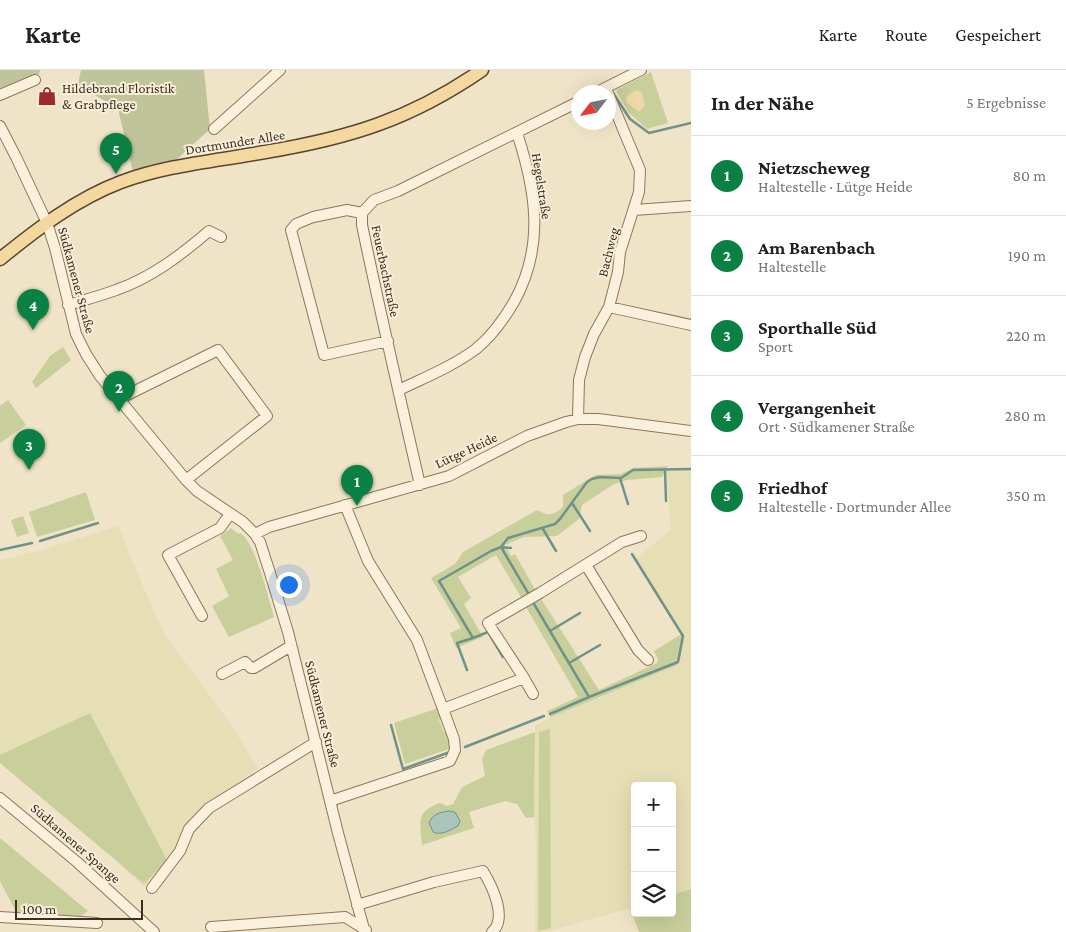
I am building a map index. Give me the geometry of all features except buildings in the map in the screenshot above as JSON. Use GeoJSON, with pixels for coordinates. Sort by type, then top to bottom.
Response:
{"type":"FeatureCollection","features":[{"type":"Feature","properties":{"kind":"main road","name":"Dortmunder Allee"},"geometry":{"type":"LineString","coordinates":[[0,259],[47,223],[98,192],[141,176],[191,163],[320,142],[381,124],[403,116],[435,100],[482,70]]}},
{"type":"Feature","properties":{"kind":"street"},"geometry":{"type":"LineString","coordinates":[[214,129],[280,70]]}},
{"type":"Feature","properties":{"kind":"street"},"geometry":{"type":"LineString","coordinates":[[615,85],[641,70]]}},
{"type":"Feature","properties":{"kind":"street"},"geometry":{"type":"LineString","coordinates":[[0,95],[35,80]]}},
{"type":"Feature","properties":{"kind":"street","name":"Feuerbachstraße"},"geometry":{"type":"LineString","coordinates":[[420,485],[362,225],[362,213],[374,200],[398,191],[571,106]]}},
{"type":"Feature","properties":{"kind":"street","name":"Bachweg"},"geometry":{"type":"LineString","coordinates":[[578,419],[579,380],[585,356],[594,334],[609,307],[618,272],[620,252],[638,192],[640,170],[616,116]]}},
{"type":"Feature","properties":{"kind":"street","name":"Südkamener Straße"},"geometry":{"type":"LineString","coordinates":[[0,126],[47,223],[76,334],[86,354],[100,376],[186,480],[197,491],[243,522],[260,542],[291,646],[357,905],[365,929]]}},
{"type":"Feature","properties":{"kind":"street","name":"Hegelstraße"},"geometry":{"type":"LineString","coordinates":[[399,390],[456,363],[478,348],[504,320],[523,285],[534,242],[534,210],[528,166],[517,133]]}},
{"type":"Feature","properties":{"kind":"street"},"geometry":{"type":"LineString","coordinates":[[634,210],[691,206]]}},
{"type":"Feature","properties":{"kind":"street"},"geometry":{"type":"LineString","coordinates":[[362,213],[347,210],[313,217],[296,224],[291,230],[324,355],[388,341]]}},
{"type":"Feature","properties":{"kind":"street"},"geometry":{"type":"LineString","coordinates":[[68,305],[117,290],[146,277],[171,262],[210,231],[221,237]]}},
{"type":"Feature","properties":{"kind":"street"},"geometry":{"type":"LineString","coordinates":[[609,307],[691,325]]}},
{"type":"Feature","properties":{"kind":"street"},"geometry":{"type":"LineString","coordinates":[[119,399],[218,350],[267,416],[186,480]]}},
{"type":"Feature","properties":{"kind":"street","name":"Lütge Heide"},"geometry":{"type":"LineString","coordinates":[[255,534],[269,526],[449,476],[527,436],[578,419],[616,420],[691,431]]}},
{"type":"Feature","properties":{"kind":"street"},"geometry":{"type":"LineString","coordinates":[[330,801],[450,761],[455,750],[454,739],[417,640],[368,561],[344,505]]}},
{"type":"Feature","properties":{"kind":"street"},"geometry":{"type":"LineString","coordinates":[[202,616],[168,555],[220,528],[230,514]]}},
{"type":"Feature","properties":{"kind":"street"},"geometry":{"type":"LineString","coordinates":[[533,694],[488,623],[622,542],[641,536]]}},
{"type":"Feature","properties":{"kind":"street"},"geometry":{"type":"LineString","coordinates":[[586,565],[638,650],[648,660]]}},
{"type":"Feature","properties":{"kind":"street"},"geometry":{"type":"LineString","coordinates":[[222,674],[245,662],[251,668],[254,668],[291,646]]}},
{"type":"Feature","properties":{"kind":"street"},"geometry":{"type":"LineString","coordinates":[[443,710],[524,678]]}},
{"type":"Feature","properties":{"kind":"street"},"geometry":{"type":"LineString","coordinates":[[152,888],[180,851],[189,829],[209,808],[316,742]]}},
{"type":"Feature","properties":{"kind":"street","name":"Südkamener Spange"},"geometry":{"type":"LineString","coordinates":[[0,798],[77,862],[154,932]]}},
{"type":"Feature","properties":{"kind":"street"},"geometry":{"type":"LineString","coordinates":[[357,905],[434,882],[483,871],[495,893],[497,902],[499,921],[497,928],[492,932]]}},
{"type":"Feature","properties":{"kind":"street"},"geometry":{"type":"LineString","coordinates":[[0,917],[97,922]]}},
{"type":"Feature","properties":{"kind":"street"},"geometry":{"type":"LineString","coordinates":[[211,927],[345,917],[365,929]]}},
{"type":"Feature","properties":{"kind":"shaded area"},"geometry":{"type":"Polygon","coordinates":[[[666,469],[691,469],[691,889],[676,894],[676,782],[631,782],[631,908],[546,932],[535,932],[535,726],[551,717],[677,665],[684,636],[635,559],[671,530],[666,469]]]}},
{"type":"Feature","properties":{"kind":"shaded area"},"geometry":{"type":"Polygon","coordinates":[[[118,526],[167,638],[230,723],[258,769],[204,804],[193,815],[184,827],[177,849],[144,887],[114,859],[0,763],[0,560],[38,551],[118,526]]]}},
{"type":"Feature","properties":{"kind":"green space"},"geometry":{"type":"Polygon","coordinates":[[[0,70],[40,70],[39,74],[0,90],[0,70]]]}},
{"type":"Feature","properties":{"kind":"green space"},"geometry":{"type":"Polygon","coordinates":[[[81,70],[204,70],[210,129],[175,161],[133,172],[118,109],[78,85],[81,70]]]}},
{"type":"Feature","properties":{"kind":"green space"},"geometry":{"type":"Polygon","coordinates":[[[651,72],[668,123],[647,129],[628,112],[616,90],[651,72]]]}},
{"type":"Feature","properties":{"kind":"green space"},"geometry":{"type":"Polygon","coordinates":[[[63,347],[71,360],[36,388],[32,382],[50,356],[63,347]]]}},
{"type":"Feature","properties":{"kind":"green space"},"geometry":{"type":"Polygon","coordinates":[[[8,400],[26,425],[0,443],[0,406],[8,400]]]}},
{"type":"Feature","properties":{"kind":"green space"},"geometry":{"type":"Polygon","coordinates":[[[668,466],[662,477],[627,480],[614,484],[582,505],[579,519],[557,536],[524,537],[505,545],[511,556],[515,554],[536,591],[522,599],[496,555],[458,577],[471,598],[464,604],[483,637],[456,648],[450,633],[461,628],[431,578],[455,564],[463,552],[537,510],[547,514],[556,512],[563,507],[563,495],[595,475],[621,474],[633,468],[668,466]]]}},
{"type":"Feature","properties":{"kind":"green space"},"geometry":{"type":"Polygon","coordinates":[[[86,492],[95,520],[37,537],[29,512],[86,492]]]}},
{"type":"Feature","properties":{"kind":"green space"},"geometry":{"type":"Polygon","coordinates":[[[23,516],[29,533],[17,537],[11,520],[23,516]]]}},
{"type":"Feature","properties":{"kind":"green space"},"geometry":{"type":"Polygon","coordinates":[[[231,528],[238,534],[240,533],[251,546],[274,617],[229,637],[212,606],[229,596],[216,569],[233,560],[220,536],[231,528]]]}},
{"type":"Feature","properties":{"kind":"green space"},"geometry":{"type":"Polygon","coordinates":[[[540,597],[599,690],[657,663],[658,659],[654,651],[683,633],[684,636],[677,665],[551,717],[547,711],[578,697],[526,607],[540,597]]]}},
{"type":"Feature","properties":{"kind":"green space"},"geometry":{"type":"Polygon","coordinates":[[[438,708],[441,718],[439,720],[444,732],[448,734],[452,748],[405,764],[394,723],[438,708]]]}},
{"type":"Feature","properties":{"kind":"green space"},"geometry":{"type":"Polygon","coordinates":[[[90,713],[167,860],[144,884],[0,763],[0,755],[90,713]]]}},
{"type":"Feature","properties":{"kind":"green space"},"geometry":{"type":"Polygon","coordinates":[[[550,729],[551,928],[538,931],[539,732],[550,729]]]}},
{"type":"Feature","properties":{"kind":"green space"},"geometry":{"type":"Polygon","coordinates":[[[535,732],[534,817],[526,818],[517,804],[505,801],[469,812],[474,828],[422,845],[420,824],[423,814],[432,806],[440,803],[447,806],[453,804],[462,787],[485,776],[482,759],[486,750],[535,732]]]}},
{"type":"Feature","properties":{"kind":"green space"},"geometry":{"type":"Polygon","coordinates":[[[0,838],[88,911],[80,917],[16,912],[0,881],[0,838]]]}},
{"type":"Feature","properties":{"kind":"green space"},"geometry":{"type":"Polygon","coordinates":[[[691,889],[691,932],[639,932],[633,917],[676,917],[676,894],[691,889]]]}},
{"type":"Feature","properties":{"kind":"sand"},"geometry":{"type":"Polygon","coordinates":[[[637,90],[642,93],[645,105],[639,112],[627,103],[626,98],[637,90]]]}},
{"type":"Feature","properties":{"kind":"water"},"geometry":{"type":"Polygon","coordinates":[[[449,811],[455,812],[460,821],[458,826],[443,833],[433,832],[429,823],[432,817],[449,811]]]}},
{"type":"Feature","properties":{"kind":"waterway"},"geometry":{"type":"LineString","coordinates":[[616,98],[630,119],[649,133],[691,123]]}},
{"type":"Feature","properties":{"kind":"waterway"},"geometry":{"type":"LineString","coordinates":[[528,593],[501,547],[508,538],[555,524],[587,482],[592,479],[600,477],[621,478],[633,470],[691,469]]}},
{"type":"Feature","properties":{"kind":"waterway"},"geometry":{"type":"LineString","coordinates":[[665,470],[666,501]]}},
{"type":"Feature","properties":{"kind":"waterway"},"geometry":{"type":"LineString","coordinates":[[620,478],[628,504]]}},
{"type":"Feature","properties":{"kind":"waterway"},"geometry":{"type":"LineString","coordinates":[[572,503],[590,531]]}},
{"type":"Feature","properties":{"kind":"waterway"},"geometry":{"type":"LineString","coordinates":[[40,541],[98,523]]}},
{"type":"Feature","properties":{"kind":"waterway"},"geometry":{"type":"LineString","coordinates":[[543,529],[556,551]]}},
{"type":"Feature","properties":{"kind":"waterway"},"geometry":{"type":"LineString","coordinates":[[0,550],[32,543]]}},
{"type":"Feature","properties":{"kind":"waterway"},"geometry":{"type":"LineString","coordinates":[[503,657],[488,632],[473,638],[439,581],[491,551],[501,547],[511,548]]}},
{"type":"Feature","properties":{"kind":"waterway"},"geometry":{"type":"LineString","coordinates":[[589,697],[678,662],[683,636],[632,554]]}},
{"type":"Feature","properties":{"kind":"waterway"},"geometry":{"type":"LineString","coordinates":[[534,604],[589,697],[550,714]]}},
{"type":"Feature","properties":{"kind":"waterway"},"geometry":{"type":"LineString","coordinates":[[550,631],[580,613]]}},
{"type":"Feature","properties":{"kind":"waterway"},"geometry":{"type":"LineString","coordinates":[[467,670],[457,643],[473,638]]}},
{"type":"Feature","properties":{"kind":"waterway"},"geometry":{"type":"LineString","coordinates":[[569,663],[600,645]]}},
{"type":"Feature","properties":{"kind":"waterway"},"geometry":{"type":"LineString","coordinates":[[465,747],[544,716]]}},
{"type":"Feature","properties":{"kind":"waterway"},"geometry":{"type":"LineString","coordinates":[[391,725],[403,769],[450,752]]}},
{"type":"Feature","properties":{"kind":"place","name":"Hildebrand Floristik & Grabpflege"},"geometry":{"type":"Point","coordinates":[47,96]}},
{"type":"Feature","properties":{"kind":"place","name":"Friedhof"},"geometry":{"type":"Point","coordinates":[116,174]}},
{"type":"Feature","properties":{"kind":"place","name":"Vergangenheit"},"geometry":{"type":"Point","coordinates":[33,330]}},
{"type":"Feature","properties":{"kind":"place","name":"Am Barenbach"},"geometry":{"type":"Point","coordinates":[119,412]}},
{"type":"Feature","properties":{"kind":"place","name":"Sporthalle Süd"},"geometry":{"type":"Point","coordinates":[29,470]}},
{"type":"Feature","properties":{"kind":"place","name":"Nietzscheweg"},"geometry":{"type":"Point","coordinates":[357,506]}}]}
